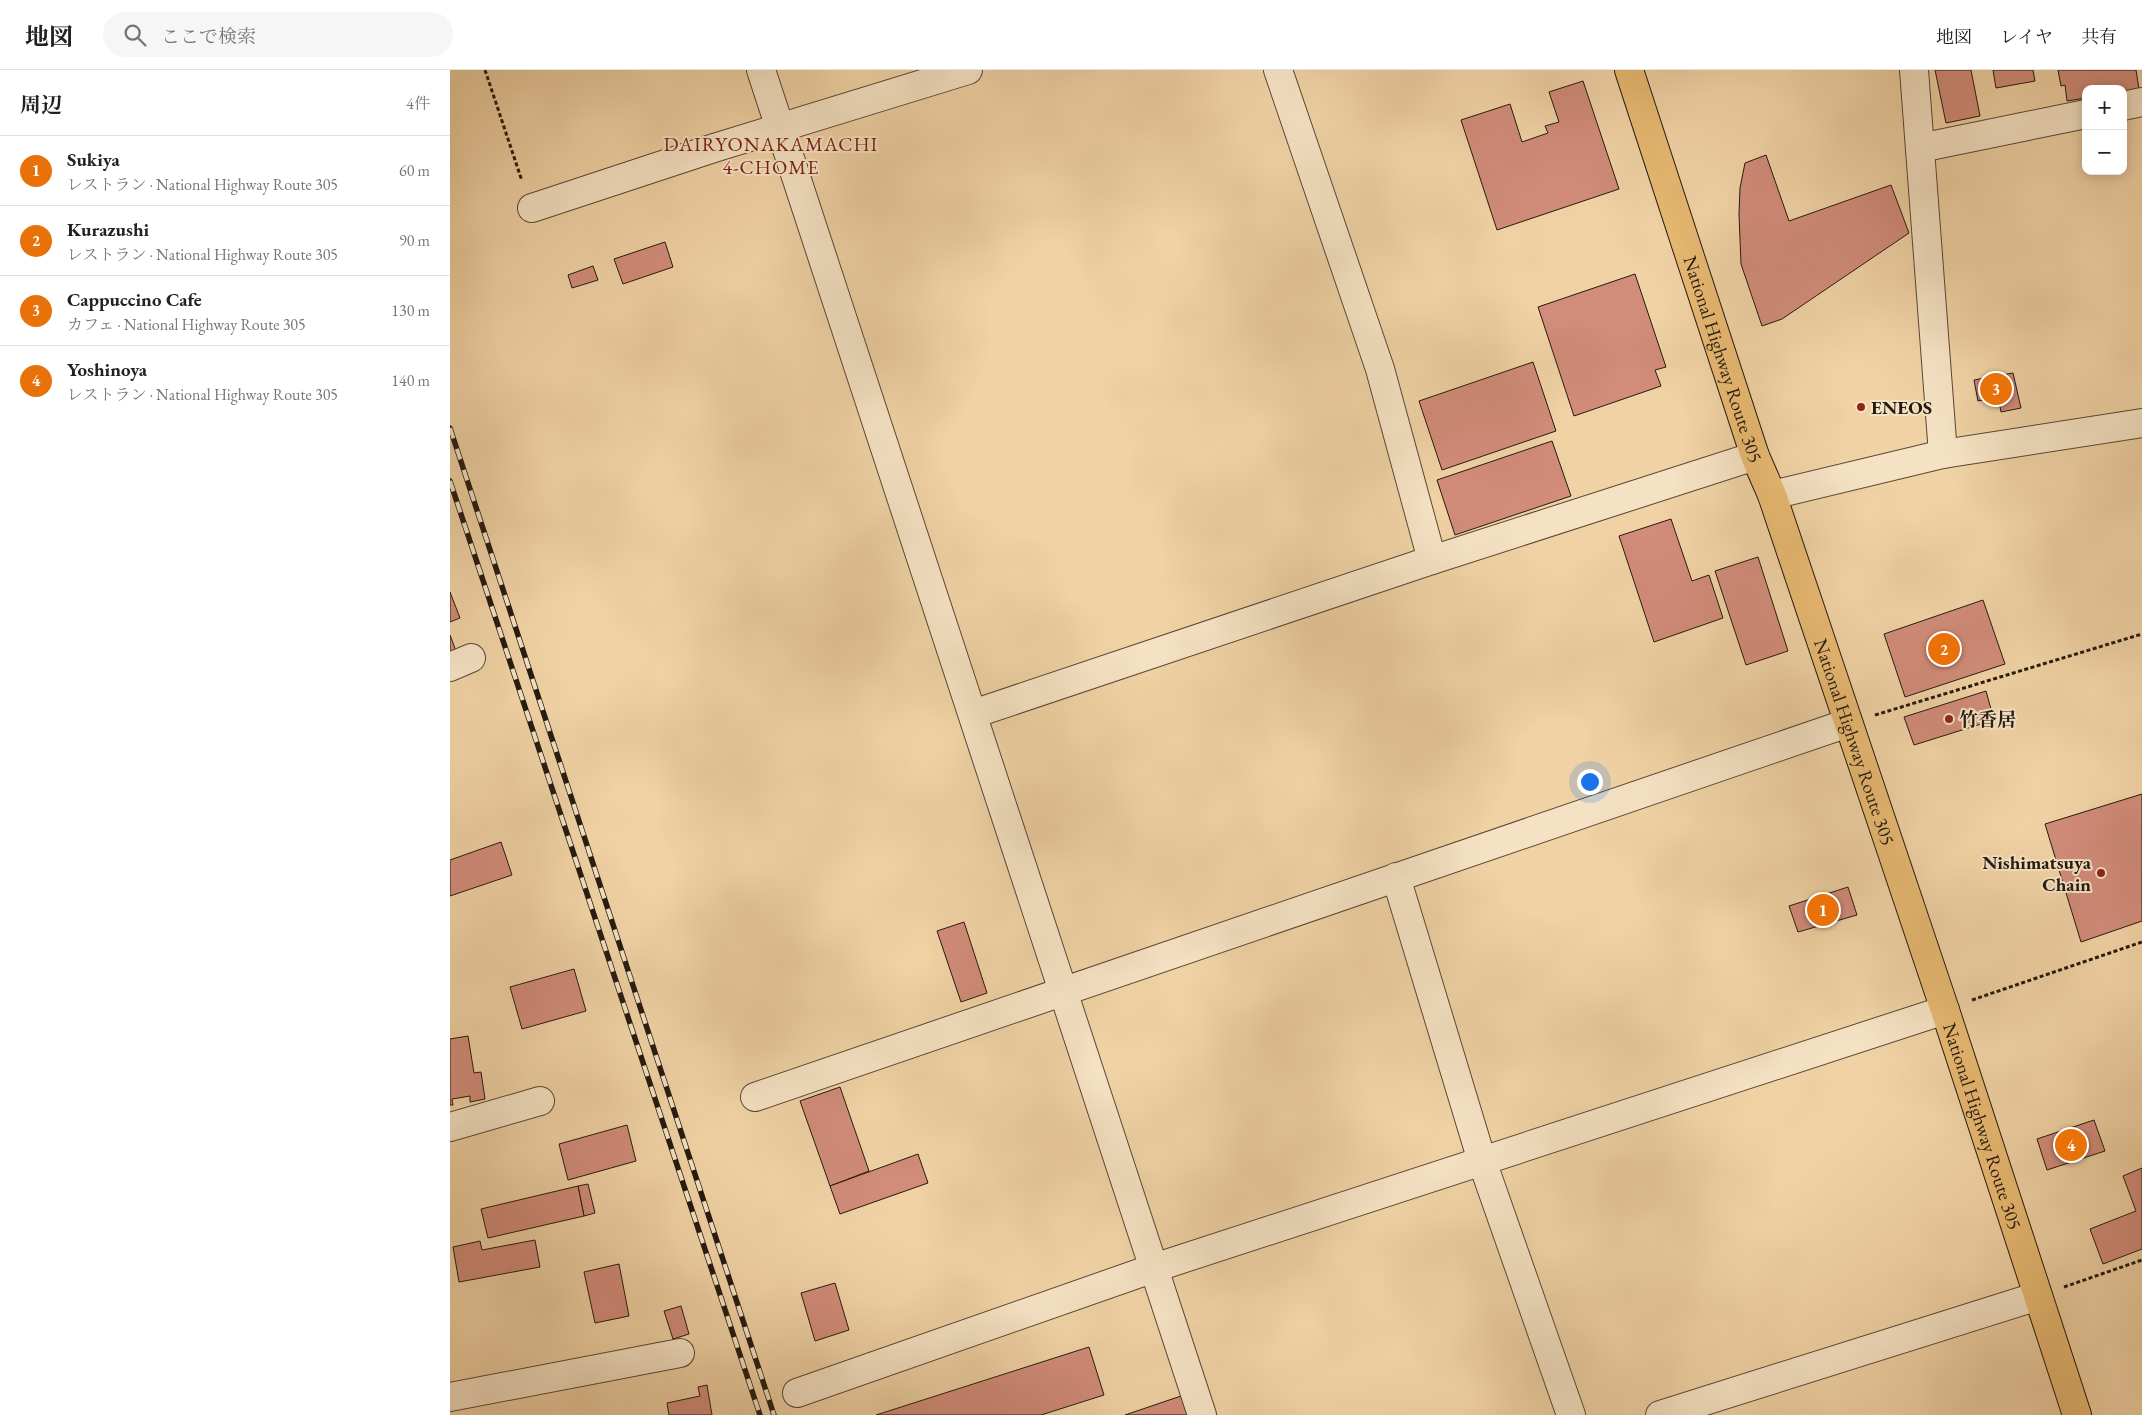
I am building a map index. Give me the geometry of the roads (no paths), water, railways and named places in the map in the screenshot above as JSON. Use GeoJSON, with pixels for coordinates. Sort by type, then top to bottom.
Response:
{"type":"FeatureCollection","features":[{"type":"Feature","properties":{"kind":"highway","name":"National Highway Route 305"},"geometry":{"type":"LineString","coordinates":[[1629,70],[1755,456],[1772,495],[1945,1010],[2077,1415]]}},
{"type":"Feature","properties":{"kind":"street"},"geometry":{"type":"LineString","coordinates":[[761,70],[1202,1415]]}},
{"type":"Feature","properties":{"kind":"street"},"geometry":{"type":"LineString","coordinates":[[532,208],[714,148],[968,70]]}},
{"type":"Feature","properties":{"kind":"street"},"geometry":{"type":"LineString","coordinates":[[1278,70],[1380,370],[1432,560]]}},
{"type":"Feature","properties":{"kind":"street"},"geometry":{"type":"LineString","coordinates":[[1914,70],[1943,454]]}},
{"type":"Feature","properties":{"kind":"street"},"geometry":{"type":"LineString","coordinates":[[2127,105],[2142,102]]}},
{"type":"Feature","properties":{"kind":"street"},"geometry":{"type":"LineString","coordinates":[[1920,148],[2082,115]]}},
{"type":"Feature","properties":{"kind":"street"},"geometry":{"type":"LineString","coordinates":[[1772,495],[1943,454],[2142,423]]}},
{"type":"Feature","properties":{"kind":"street"},"geometry":{"type":"LineString","coordinates":[[973,714],[1432,560],[1755,456]]}},
{"type":"Feature","properties":{"kind":"street"},"geometry":{"type":"LineString","coordinates":[[755,1097],[1848,723]]}},
{"type":"Feature","properties":{"kind":"street"},"geometry":{"type":"LineString","coordinates":[[1396,877],[1482,1161],[1571,1415]]}},
{"type":"Feature","properties":{"kind":"street"},"geometry":{"type":"LineString","coordinates":[[797,1393],[1154,1268],[1945,1010]]}},
{"type":"Feature","properties":{"kind":"street"},"geometry":{"type":"LineString","coordinates":[[450,1127],[540,1101]]}},
{"type":"Feature","properties":{"kind":"street"},"geometry":{"type":"LineString","coordinates":[[1660,1415],[2038,1296]]}},
{"type":"Feature","properties":{"kind":"street"},"geometry":{"type":"LineString","coordinates":[[454,1415],[450,1397],[680,1353]]}},
{"type":"Feature","properties":{"kind":"railway"},"geometry":{"type":"LineString","coordinates":[[450,428],[774,1415]]}},
{"type":"Feature","properties":{"kind":"railway"},"geometry":{"type":"LineString","coordinates":[[450,481],[760,1415]]}},
{"type":"Feature","properties":{"kind":"place","name":"Cappuccino Cafe"},"geometry":{"type":"Point","coordinates":[1996,389]}},
{"type":"Feature","properties":{"kind":"place","name":"ENEOS"},"geometry":{"type":"Point","coordinates":[1861,407]}},
{"type":"Feature","properties":{"kind":"place","name":"Kurazushi"},"geometry":{"type":"Point","coordinates":[1944,649]}},
{"type":"Feature","properties":{"kind":"place","name":"竹香居"},"geometry":{"type":"Point","coordinates":[1949,719]}},
{"type":"Feature","properties":{"kind":"place","name":"Nishimatsuya Chain"},"geometry":{"type":"Point","coordinates":[2101,873]}},
{"type":"Feature","properties":{"kind":"place","name":"Sukiya"},"geometry":{"type":"Point","coordinates":[1823,910]}},
{"type":"Feature","properties":{"kind":"place","name":"Yoshinoya"},"geometry":{"type":"Point","coordinates":[2071,1145]}},
{"type":"Feature","properties":{"kind":"district","name":"DAIRYONAKAMACHI 4-CHOME"},"geometry":{"type":"Point","coordinates":[771,156]}}]}
